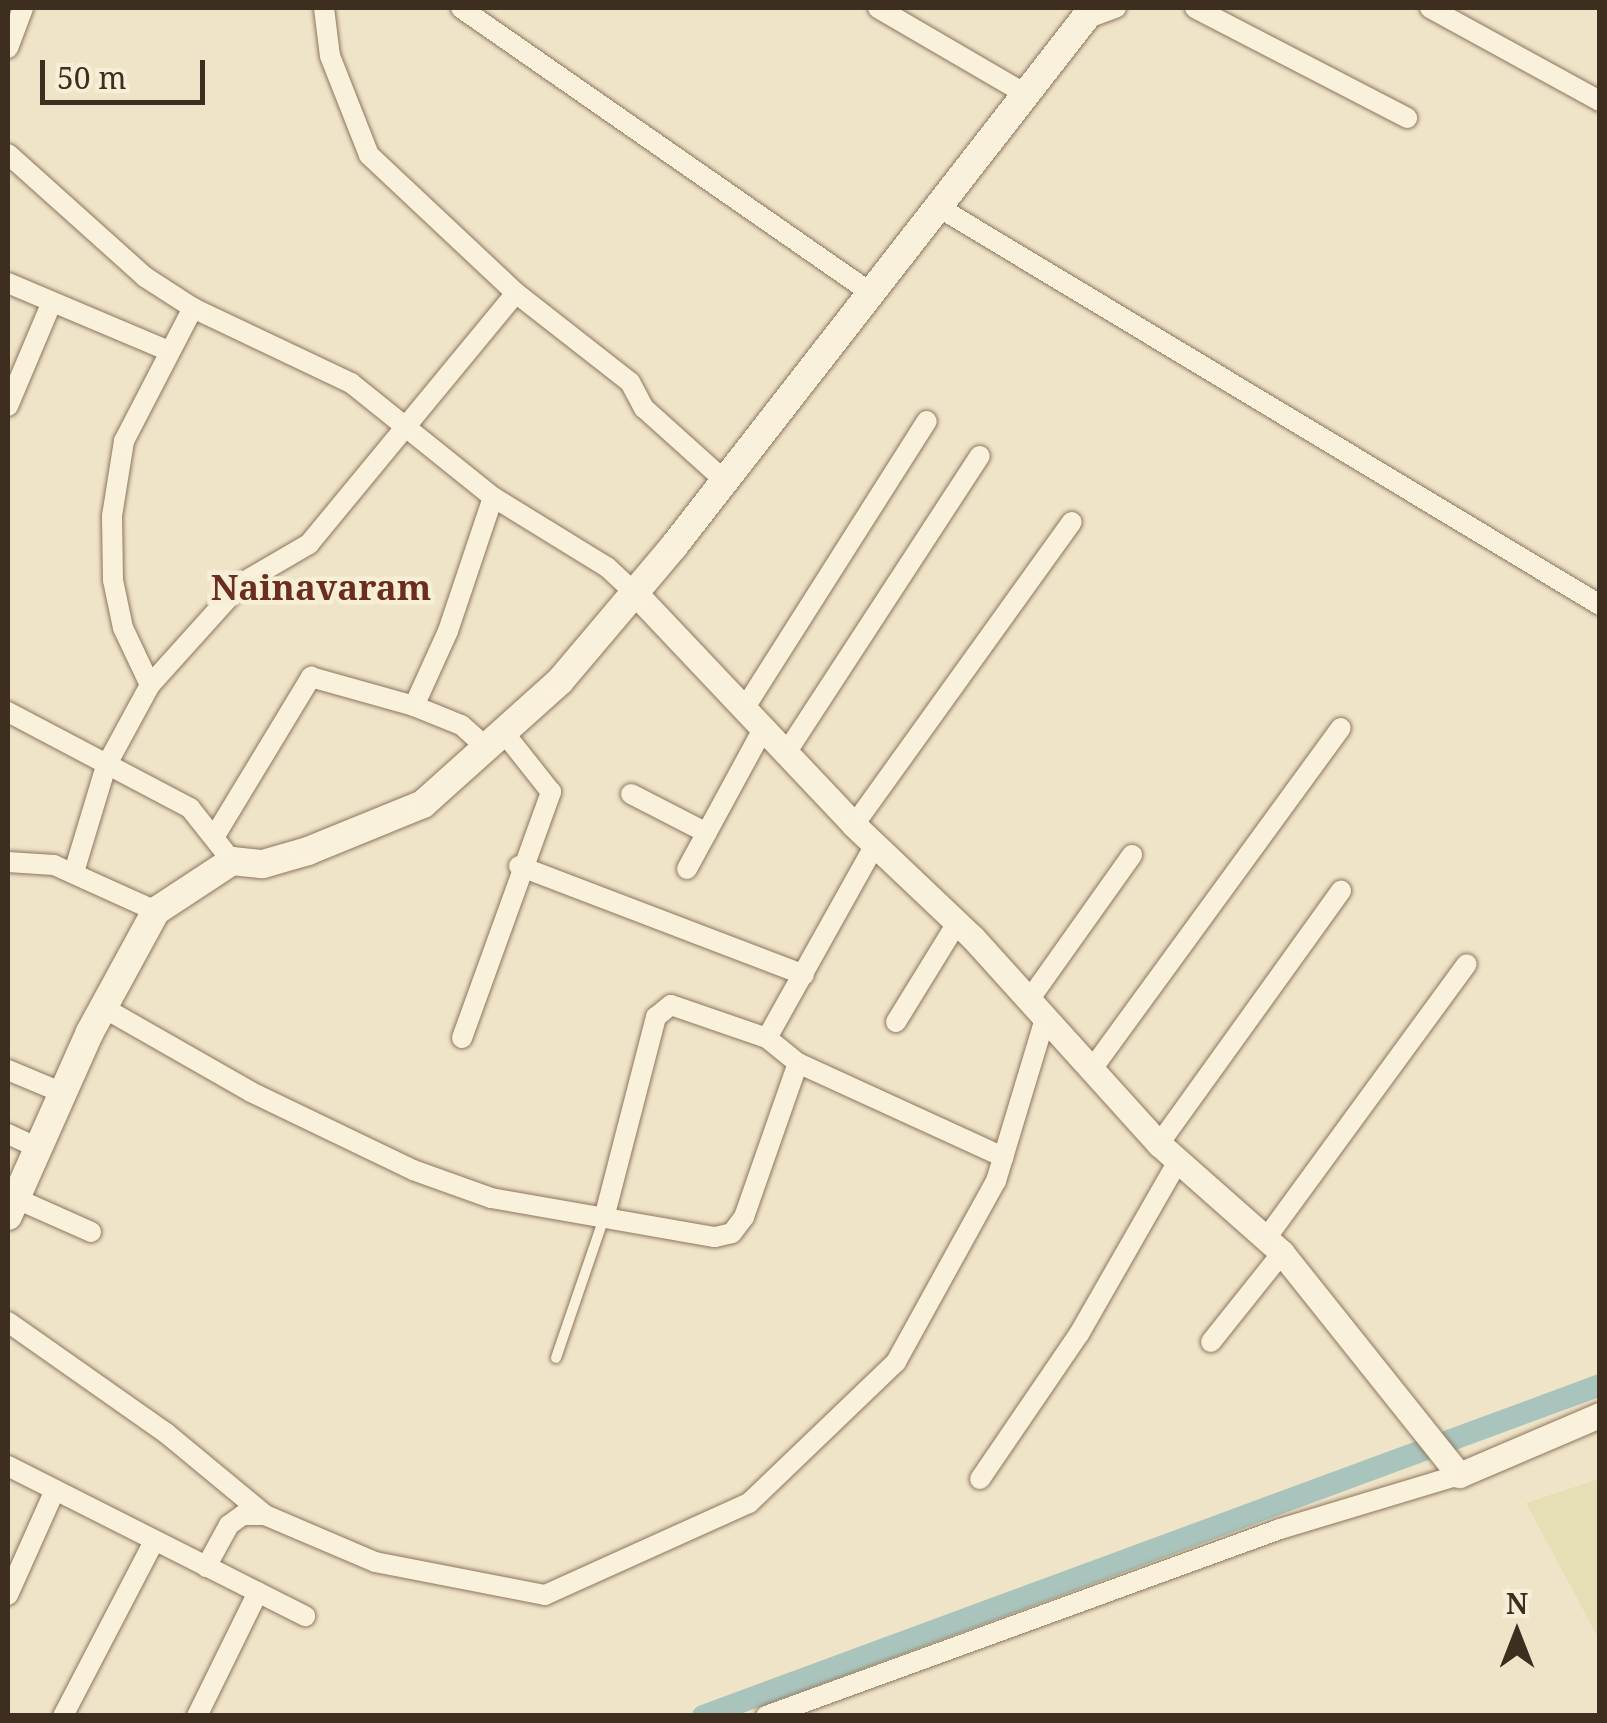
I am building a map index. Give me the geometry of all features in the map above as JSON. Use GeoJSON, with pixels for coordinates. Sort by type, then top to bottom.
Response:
{"type":"FeatureCollection","features":[{"type":"Feature","properties":{"kind":"main road"},"geometry":{"type":"LineString","coordinates":[[14,1194],[40,1150],[104,1008],[156,912],[232,862],[263,864],[308,851],[406,811],[496,742],[560,681],[725,481],[869,292],[1029,96],[1089,13]]}},
{"type":"Feature","properties":{"kind":"street"},"geometry":{"type":"LineString","coordinates":[[8,48],[23,8]]}},
{"type":"Feature","properties":{"kind":"street"},"geometry":{"type":"LineString","coordinates":[[324,8],[330,56],[368,154],[516,294],[630,382],[644,408],[725,481]]}},
{"type":"Feature","properties":{"kind":"street"},"geometry":{"type":"LineString","coordinates":[[462,8],[869,292]]}},
{"type":"Feature","properties":{"kind":"street"},"geometry":{"type":"LineString","coordinates":[[878,8],[1029,96]]}},
{"type":"Feature","properties":{"kind":"street"},"geometry":{"type":"LineString","coordinates":[[1089,13],[1116,8]]}},
{"type":"Feature","properties":{"kind":"street"},"geometry":{"type":"LineString","coordinates":[[1195,8],[1406,118]]}},
{"type":"Feature","properties":{"kind":"street"},"geometry":{"type":"LineString","coordinates":[[1430,8],[1600,101]]}},
{"type":"Feature","properties":{"kind":"street"},"geometry":{"type":"LineString","coordinates":[[8,154],[145,278],[193,308],[319,365],[409,425],[494,497],[606,567],[634,592],[744,710],[788,750],[854,825],[957,924],[1169,1152],[1275,1245],[1412,1410],[1454,1467]]}},
{"type":"Feature","properties":{"kind":"street"},"geometry":{"type":"LineString","coordinates":[[940,208],[1600,605]]}},
{"type":"Feature","properties":{"kind":"street"},"geometry":{"type":"LineString","coordinates":[[8,283],[169,351]]}},
{"type":"Feature","properties":{"kind":"street"},"geometry":{"type":"LineString","coordinates":[[74,872],[106,766],[150,685],[242,583],[309,544],[516,294]]}},
{"type":"Feature","properties":{"kind":"street"},"geometry":{"type":"LineString","coordinates":[[8,406],[52,302]]}},
{"type":"Feature","properties":{"kind":"street"},"geometry":{"type":"LineString","coordinates":[[150,685],[123,628],[113,580],[112,516],[124,441],[193,308]]}},
{"type":"Feature","properties":{"kind":"street"},"geometry":{"type":"LineString","coordinates":[[744,710],[927,421]]}},
{"type":"Feature","properties":{"kind":"street"},"geometry":{"type":"LineString","coordinates":[[788,750],[980,456]]}},
{"type":"Feature","properties":{"kind":"street"},"geometry":{"type":"LineString","coordinates":[[414,706],[448,632],[494,497]]}},
{"type":"Feature","properties":{"kind":"street"},"geometry":{"type":"LineString","coordinates":[[854,825],[1072,522]]}},
{"type":"Feature","properties":{"kind":"street"},"geometry":{"type":"LineString","coordinates":[[216,834],[311,677],[414,706],[496,742],[551,792],[519,866],[462,1038]]}},
{"type":"Feature","properties":{"kind":"street"},"geometry":{"type":"LineString","coordinates":[[8,712],[190,808],[216,834],[232,862]]}},
{"type":"Feature","properties":{"kind":"street"},"geometry":{"type":"LineString","coordinates":[[1092,1069],[1341,728]]}},
{"type":"Feature","properties":{"kind":"street"},"geometry":{"type":"LineString","coordinates":[[687,869],[764,729]]}},
{"type":"Feature","properties":{"kind":"street"},"geometry":{"type":"LineString","coordinates":[[630,794],[707,833]]}},
{"type":"Feature","properties":{"kind":"street"},"geometry":{"type":"LineString","coordinates":[[766,1038],[874,845]]}},
{"type":"Feature","properties":{"kind":"street"},"geometry":{"type":"LineString","coordinates":[[8,1322],[166,1433],[265,1515],[374,1562],[545,1595],[728,1517],[896,1362],[986,1204],[1003,1157],[1037,1009],[1132,854]]}},
{"type":"Feature","properties":{"kind":"street"},"geometry":{"type":"LineString","coordinates":[[8,862],[74,872],[156,912]]}},
{"type":"Feature","properties":{"kind":"street"},"geometry":{"type":"LineString","coordinates":[[519,866],[804,975]]}},
{"type":"Feature","properties":{"kind":"street"},"geometry":{"type":"LineString","coordinates":[[980,1479],[1079,1334],[1169,1152],[1342,891]]}},
{"type":"Feature","properties":{"kind":"street"},"geometry":{"type":"LineString","coordinates":[[896,1022],[957,924]]}},
{"type":"Feature","properties":{"kind":"street"},"geometry":{"type":"LineString","coordinates":[[1211,1342],[1467,964]]}},
{"type":"Feature","properties":{"kind":"street"},"geometry":{"type":"LineString","coordinates":[[604,1218],[656,1017],[671,1005],[766,1038],[798,1063],[1003,1157]]}},
{"type":"Feature","properties":{"kind":"street"},"geometry":{"type":"LineString","coordinates":[[104,1008],[251,1092],[413,1170],[491,1198],[715,1237],[732,1232],[744,1216],[798,1063]]}},
{"type":"Feature","properties":{"kind":"street"},"geometry":{"type":"LineString","coordinates":[[8,1070],[63,1093]]}},
{"type":"Feature","properties":{"kind":"street"},"geometry":{"type":"LineString","coordinates":[[8,1134],[40,1150]]}},
{"type":"Feature","properties":{"kind":"street"},"geometry":{"type":"LineString","coordinates":[[14,1194],[91,1232]]}},
{"type":"Feature","properties":{"kind":"street"},"geometry":{"type":"LineString","coordinates":[[766,1716],[1600,1415]]}},
{"type":"Feature","properties":{"kind":"street"},"geometry":{"type":"LineString","coordinates":[[8,1466],[304,1616]]}},
{"type":"Feature","properties":{"kind":"street"},"geometry":{"type":"LineString","coordinates":[[8,1595],[54,1490]]}},
{"type":"Feature","properties":{"kind":"street"},"geometry":{"type":"LineString","coordinates":[[206,1566],[229,1525],[243,1515],[265,1515]]}},
{"type":"Feature","properties":{"kind":"street"},"geometry":{"type":"LineString","coordinates":[[63,1716],[154,1541]]}},
{"type":"Feature","properties":{"kind":"street"},"geometry":{"type":"LineString","coordinates":[[197,1716],[258,1592]]}},
{"type":"Feature","properties":{"kind":"lane"},"geometry":{"type":"LineString","coordinates":[[556,1358],[604,1218]]}},
{"type":"Feature","properties":{"kind":"shaded area"},"geometry":{"type":"Polygon","coordinates":[[[1600,1479],[1599,1639],[1526,1503],[1600,1479]]]}},
{"type":"Feature","properties":{"kind":"waterway"},"geometry":{"type":"LineString","coordinates":[[703,1716],[1600,1385]]}},
{"type":"Feature","properties":{"kind":"district","name":"Nainavaram"},"geometry":{"type":"Point","coordinates":[321,587]}}]}
